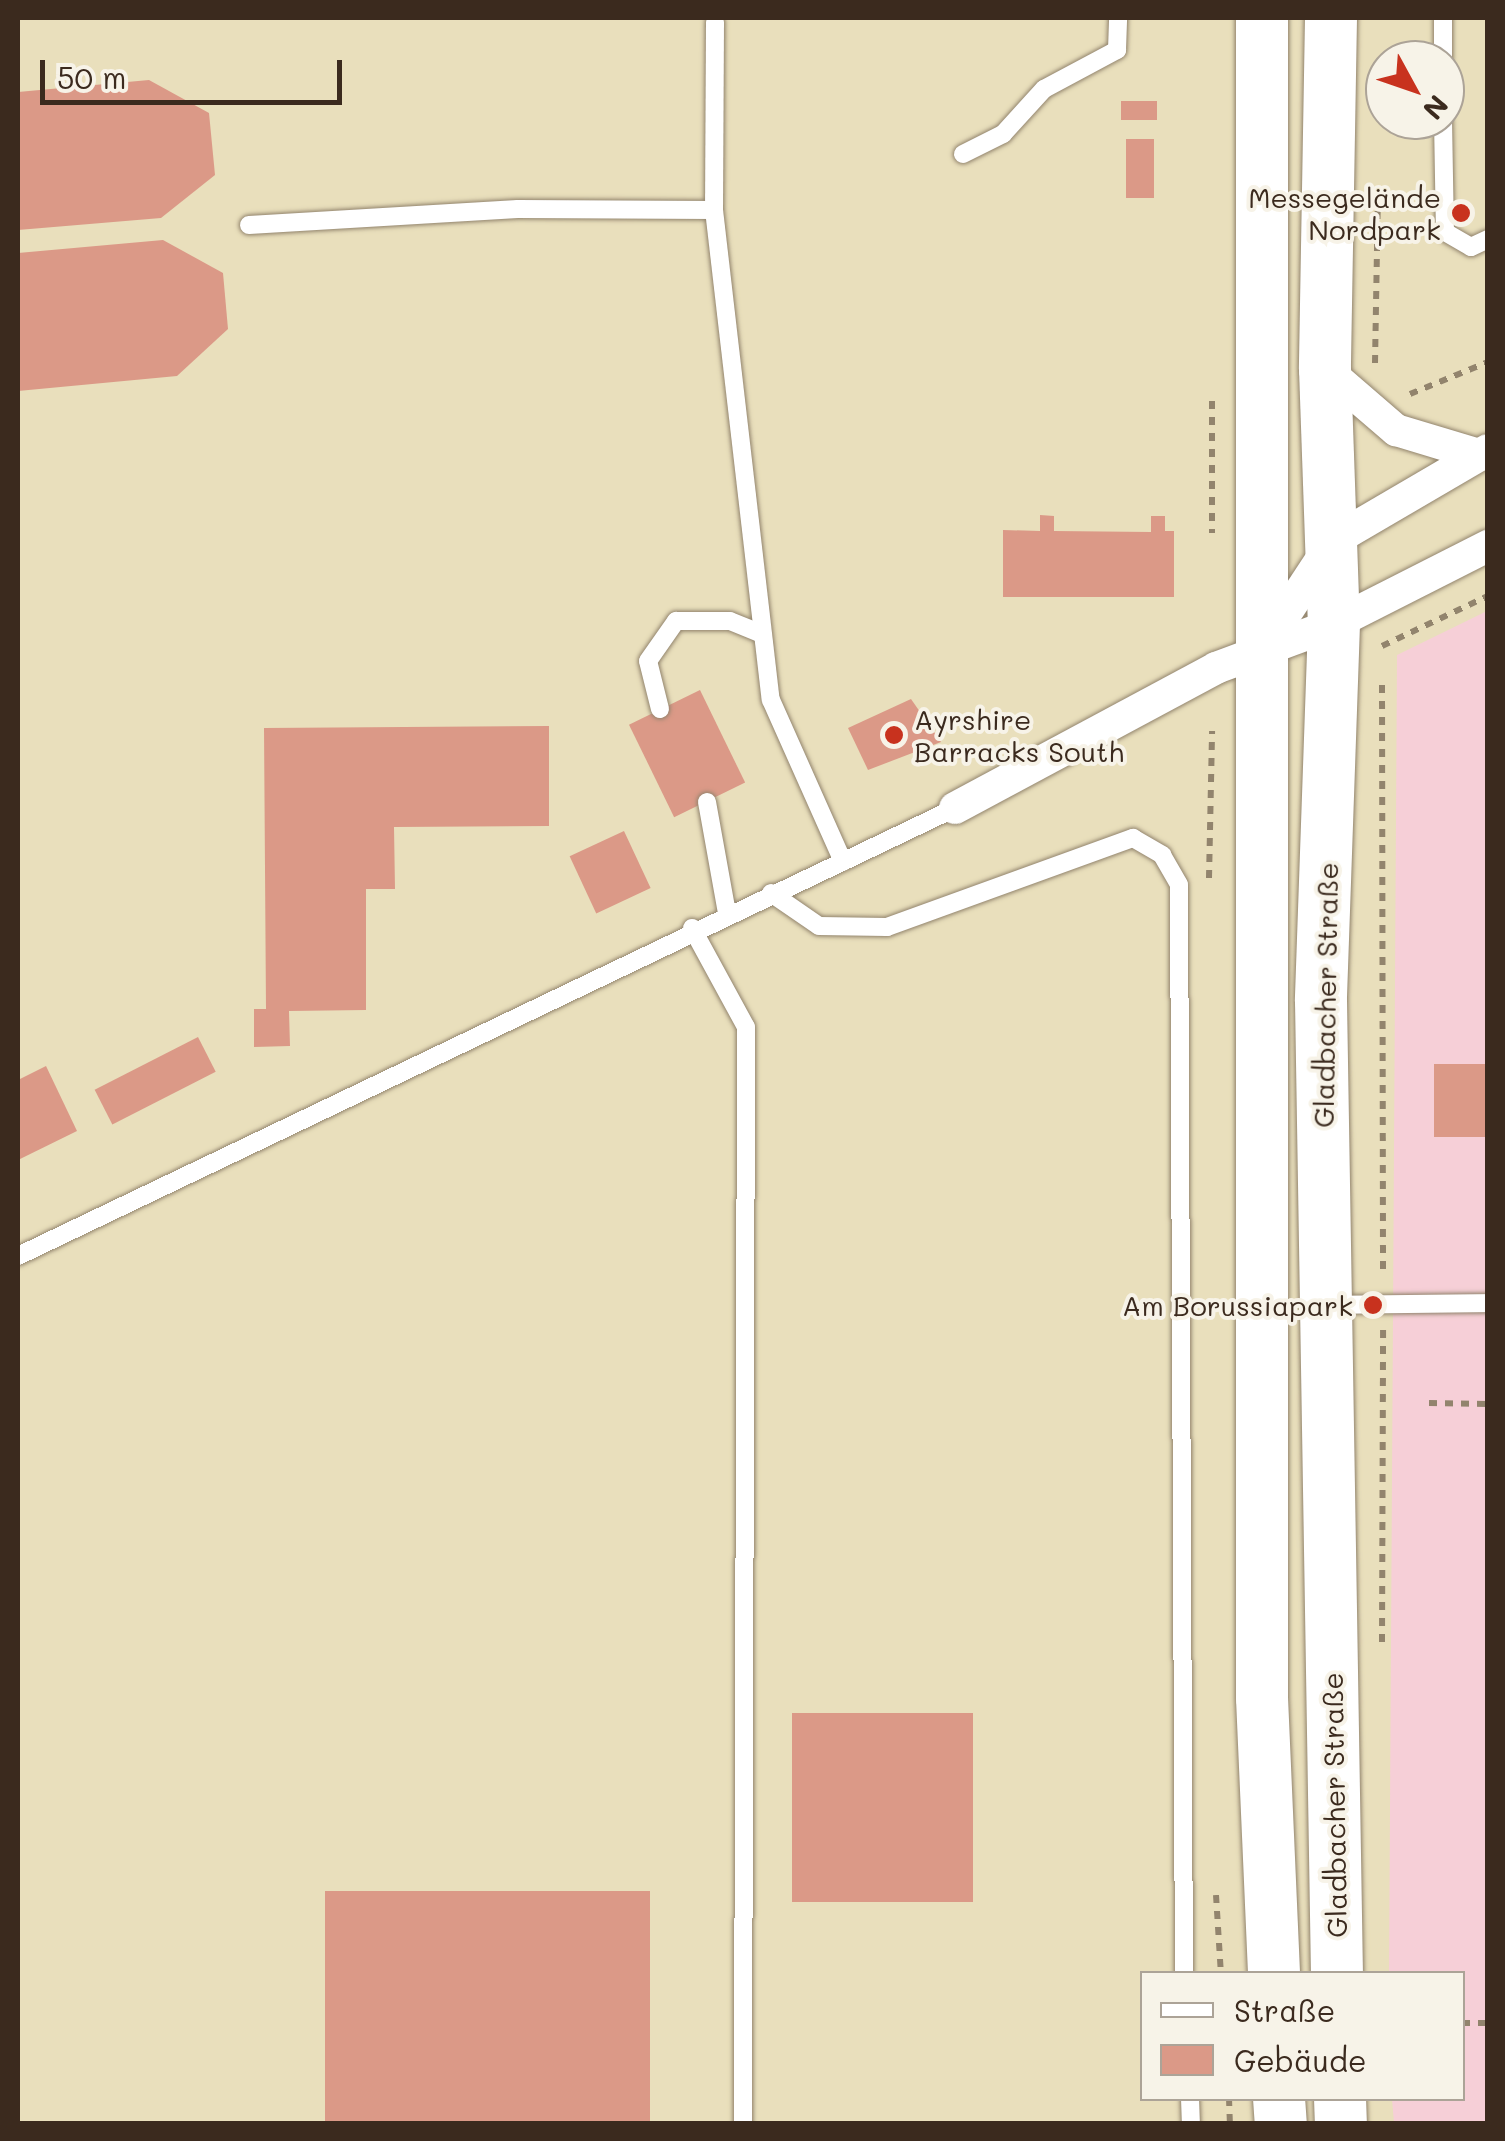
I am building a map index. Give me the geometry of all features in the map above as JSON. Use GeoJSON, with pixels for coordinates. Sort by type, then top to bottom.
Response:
{"type":"FeatureCollection","features":[{"type":"Feature","properties":{"kind":"main road"},"geometry":{"type":"LineString","coordinates":[[1262,18],[1262,1698],[1274,1971]]}},
{"type":"Feature","properties":{"kind":"main road","name":"Gladbacher Straße"},"geometry":{"type":"LineString","coordinates":[[1330,18],[1350,370],[1334,540],[1357,613],[1321,1001],[1337,1971]]}},
{"type":"Feature","properties":{"kind":"street"},"geometry":{"type":"LineString","coordinates":[[1350,370],[1396,430],[1484,452]]}},
{"type":"Feature","properties":{"kind":"street"},"geometry":{"type":"LineString","coordinates":[[1265,645],[1334,540],[1484,452]]}},
{"type":"Feature","properties":{"kind":"street"},"geometry":{"type":"LineString","coordinates":[[955,808],[1265,645],[1357,613],[1488,546]]}},
{"type":"Feature","properties":{"kind":"lane"},"geometry":{"type":"LineString","coordinates":[[963,154],[1003,134],[1044,90],[1117,50],[1118,18]]}},
{"type":"Feature","properties":{"kind":"lane"},"geometry":{"type":"LineString","coordinates":[[715,22],[714,210],[770,700],[843,862]]}},
{"type":"Feature","properties":{"kind":"lane"},"geometry":{"type":"LineString","coordinates":[[1443,140],[1445,232],[1471,247],[1488,239]]}},
{"type":"Feature","properties":{"kind":"lane"},"geometry":{"type":"LineString","coordinates":[[249,226],[518,209],[714,210]]}},
{"type":"Feature","properties":{"kind":"lane"},"geometry":{"type":"LineString","coordinates":[[660,709],[648,662],[676,620],[730,621],[763,634]]}},
{"type":"Feature","properties":{"kind":"lane"},"geometry":{"type":"LineString","coordinates":[[707,802],[727,913]]}},
{"type":"Feature","properties":{"kind":"lane"},"geometry":{"type":"LineString","coordinates":[[18,1256],[692,928],[955,808]]}},
{"type":"Feature","properties":{"kind":"lane"},"geometry":{"type":"LineString","coordinates":[[771,893],[819,926],[873,929],[1133,838],[1162,855],[1178,885],[1184,1971]]}},
{"type":"Feature","properties":{"kind":"lane"},"geometry":{"type":"LineString","coordinates":[[692,928],[746,1027],[744,2124]]}},
{"type":"Feature","properties":{"kind":"lane"},"geometry":{"type":"LineString","coordinates":[[1324,1304],[1382,1308],[1488,1303]]}},
{"type":"Feature","properties":{"kind":"path"},"geometry":{"type":"LineString","coordinates":[[1398,386],[1409,394],[1488,362]]}},
{"type":"Feature","properties":{"kind":"path"},"geometry":{"type":"LineString","coordinates":[[1350,370],[1386,379]]}},
{"type":"Feature","properties":{"kind":"path"},"geometry":{"type":"LineString","coordinates":[[1382,646],[1488,596]]}},
{"type":"Feature","properties":{"kind":"path"},"geometry":{"type":"LineString","coordinates":[[1357,613],[1382,646],[1382,1649]]}},
{"type":"Feature","properties":{"kind":"path"},"geometry":{"type":"LineString","coordinates":[[1429,1403],[1488,1404]]}},
{"type":"Feature","properties":{"kind":"shaded area"},"geometry":{"type":"Polygon","coordinates":[[[1487,611],[1487,2123],[1394,2123],[1392,2101],[1465,2101],[1465,1971],[1389,1971],[1397,655],[1487,611]]]}},
{"type":"Feature","properties":{"kind":"building"},"geometry":{"type":"Polygon","coordinates":[[[149,80],[209,113],[215,175],[161,218],[18,230],[18,92],[149,80]]]}},
{"type":"Feature","properties":{"kind":"building"},"geometry":{"type":"Polygon","coordinates":[[[1121,101],[1157,101],[1157,120],[1121,120],[1121,101]]]}},
{"type":"Feature","properties":{"kind":"building"},"geometry":{"type":"Polygon","coordinates":[[[1126,139],[1154,139],[1154,198],[1126,198],[1126,139]]]}},
{"type":"Feature","properties":{"kind":"building"},"geometry":{"type":"Polygon","coordinates":[[[163,240],[223,273],[228,329],[177,376],[18,391],[18,253],[163,240]]]}},
{"type":"Feature","properties":{"kind":"building"},"geometry":{"type":"Polygon","coordinates":[[[1040,515],[1054,516],[1054,531],[1151,532],[1151,516],[1165,516],[1165,531],[1174,531],[1174,597],[1003,597],[1003,530],[1040,531],[1040,515]]]}},
{"type":"Feature","properties":{"kind":"building"},"geometry":{"type":"Polygon","coordinates":[[[700,690],[745,783],[674,817],[629,725],[700,690]]]}},
{"type":"Feature","properties":{"kind":"building","name":"Ayrshire Barracks South"},"geometry":{"type":"Polygon","coordinates":[[[911,699],[941,742],[868,770],[848,728],[911,699]]]}},
{"type":"Feature","properties":{"kind":"building"},"geometry":{"type":"Polygon","coordinates":[[[549,726],[549,826],[394,827],[395,889],[366,889],[366,1010],[289,1011],[290,1046],[254,1047],[254,1009],[266,1009],[264,728],[549,726]]]}},
{"type":"Feature","properties":{"kind":"building"},"geometry":{"type":"Polygon","coordinates":[[[624,831],[651,888],[596,913],[570,856],[624,831]]]}},
{"type":"Feature","properties":{"kind":"building"},"geometry":{"type":"Polygon","coordinates":[[[198,1037],[216,1072],[112,1124],[95,1090],[198,1037]]]}},
{"type":"Feature","properties":{"kind":"building"},"geometry":{"type":"Polygon","coordinates":[[[1434,1064],[1488,1064],[1488,1137],[1434,1137],[1434,1064]]]}},
{"type":"Feature","properties":{"kind":"building"},"geometry":{"type":"Polygon","coordinates":[[[46,1066],[77,1131],[18,1160],[18,1080],[46,1066]]]}},
{"type":"Feature","properties":{"kind":"building"},"geometry":{"type":"Polygon","coordinates":[[[792,1713],[973,1713],[973,1902],[792,1902],[792,1713]]]}},
{"type":"Feature","properties":{"kind":"building"},"geometry":{"type":"Polygon","coordinates":[[[325,1891],[650,1891],[650,2124],[325,2124],[325,1891]]]}},
{"type":"Feature","properties":{"kind":"place","name":"Messegelände Nordpark"},"geometry":{"type":"Point","coordinates":[1461,213]}},
{"type":"Feature","properties":{"kind":"place","name":"Ayrshire Barracks South"},"geometry":{"type":"Point","coordinates":[894,735]}},
{"type":"Feature","properties":{"kind":"place","name":"Am Borussiapark"},"geometry":{"type":"Point","coordinates":[1373,1305]}}]}
